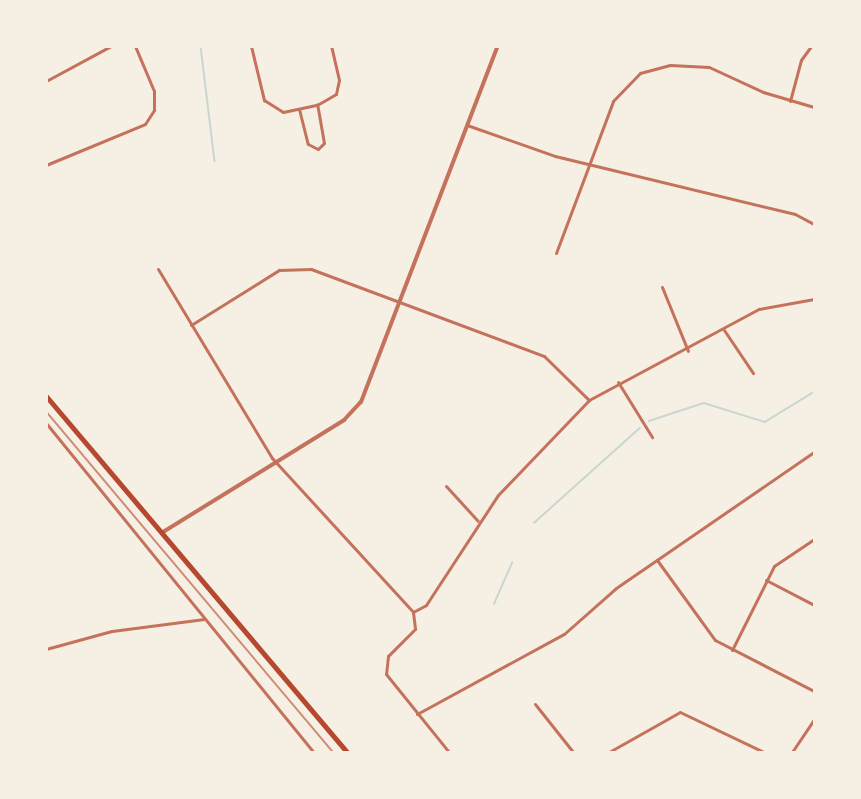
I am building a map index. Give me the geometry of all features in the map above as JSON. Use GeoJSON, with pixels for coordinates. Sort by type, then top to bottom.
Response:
{"type":"FeatureCollection","features":[{"type":"Feature","properties":{"kind":"main road"},"geometry":{"type":"LineString","coordinates":[[46,396],[347,753]]}},
{"type":"Feature","properties":{"kind":"street"},"geometry":{"type":"LineString","coordinates":[[46,81],[111,46]]}},
{"type":"Feature","properties":{"kind":"street"},"geometry":{"type":"LineString","coordinates":[[46,165],[146,124],[154,110],[154,91],[135,46]]}},
{"type":"Feature","properties":{"kind":"street"},"geometry":{"type":"LineString","coordinates":[[251,46],[268,106],[283,112],[330,100],[338,87],[331,46]]}},
{"type":"Feature","properties":{"kind":"street"},"geometry":{"type":"LineString","coordinates":[[163,532],[276,462],[356,408],[498,46]]}},
{"type":"Feature","properties":{"kind":"street"},"geometry":{"type":"LineString","coordinates":[[790,101],[801,60],[812,46]]}},
{"type":"Feature","properties":{"kind":"street"},"geometry":{"type":"LineString","coordinates":[[556,253],[616,95],[650,69],[710,67],[790,101],[814,107]]}},
{"type":"Feature","properties":{"kind":"street"},"geometry":{"type":"LineString","coordinates":[[299,109],[308,144],[318,148],[324,143],[317,105]]}},
{"type":"Feature","properties":{"kind":"street"},"geometry":{"type":"LineString","coordinates":[[467,125],[589,164],[795,214],[814,224]]}},
{"type":"Feature","properties":{"kind":"street"},"geometry":{"type":"LineString","coordinates":[[191,325],[287,268],[311,269],[544,356],[589,400]]}},
{"type":"Feature","properties":{"kind":"street"},"geometry":{"type":"LineString","coordinates":[[158,269],[276,462],[413,612],[415,629],[391,652],[385,668],[417,714],[449,753]]}},
{"type":"Feature","properties":{"kind":"street"},"geometry":{"type":"LineString","coordinates":[[662,287],[688,351]]}},
{"type":"Feature","properties":{"kind":"street"},"geometry":{"type":"LineString","coordinates":[[413,612],[426,606],[478,521],[589,400],[618,382],[688,351],[765,307],[814,299]]}},
{"type":"Feature","properties":{"kind":"street"},"geometry":{"type":"LineString","coordinates":[[724,330],[753,373]]}},
{"type":"Feature","properties":{"kind":"street"},"geometry":{"type":"LineString","coordinates":[[618,382],[652,437]]}},
{"type":"Feature","properties":{"kind":"street"},"geometry":{"type":"LineString","coordinates":[[46,423],[313,753]]}},
{"type":"Feature","properties":{"kind":"street"},"geometry":{"type":"LineString","coordinates":[[417,714],[557,638],[657,560],[814,452]]}},
{"type":"Feature","properties":{"kind":"street"},"geometry":{"type":"LineString","coordinates":[[446,486],[478,521]]}},
{"type":"Feature","properties":{"kind":"street"},"geometry":{"type":"LineString","coordinates":[[732,650],[766,580],[785,554],[814,539]]}},
{"type":"Feature","properties":{"kind":"street"},"geometry":{"type":"LineString","coordinates":[[657,560],[706,630],[732,650],[814,691]]}},
{"type":"Feature","properties":{"kind":"street"},"geometry":{"type":"LineString","coordinates":[[766,580],[814,605]]}},
{"type":"Feature","properties":{"kind":"street"},"geometry":{"type":"LineString","coordinates":[[46,649],[112,632],[204,619]]}},
{"type":"Feature","properties":{"kind":"street"},"geometry":{"type":"LineString","coordinates":[[535,704],[573,753]]}},
{"type":"Feature","properties":{"kind":"street"},"geometry":{"type":"LineString","coordinates":[[609,753],[680,712],[764,753]]}},
{"type":"Feature","properties":{"kind":"street"},"geometry":{"type":"LineString","coordinates":[[792,753],[814,719]]}},
{"type":"Feature","properties":{"kind":"waterway"},"geometry":{"type":"LineString","coordinates":[[201,46],[215,161]]}},
{"type":"Feature","properties":{"kind":"waterway"},"geometry":{"type":"LineString","coordinates":[[649,421],[704,403],[765,422],[814,392]]}},
{"type":"Feature","properties":{"kind":"waterway"},"geometry":{"type":"LineString","coordinates":[[534,523],[640,428]]}},
{"type":"Feature","properties":{"kind":"waterway"},"geometry":{"type":"LineString","coordinates":[[494,604],[512,563]]}},
{"type":"Feature","properties":{"kind":"railway"},"geometry":{"type":"LineString","coordinates":[[46,411],[333,752]]}}]}
